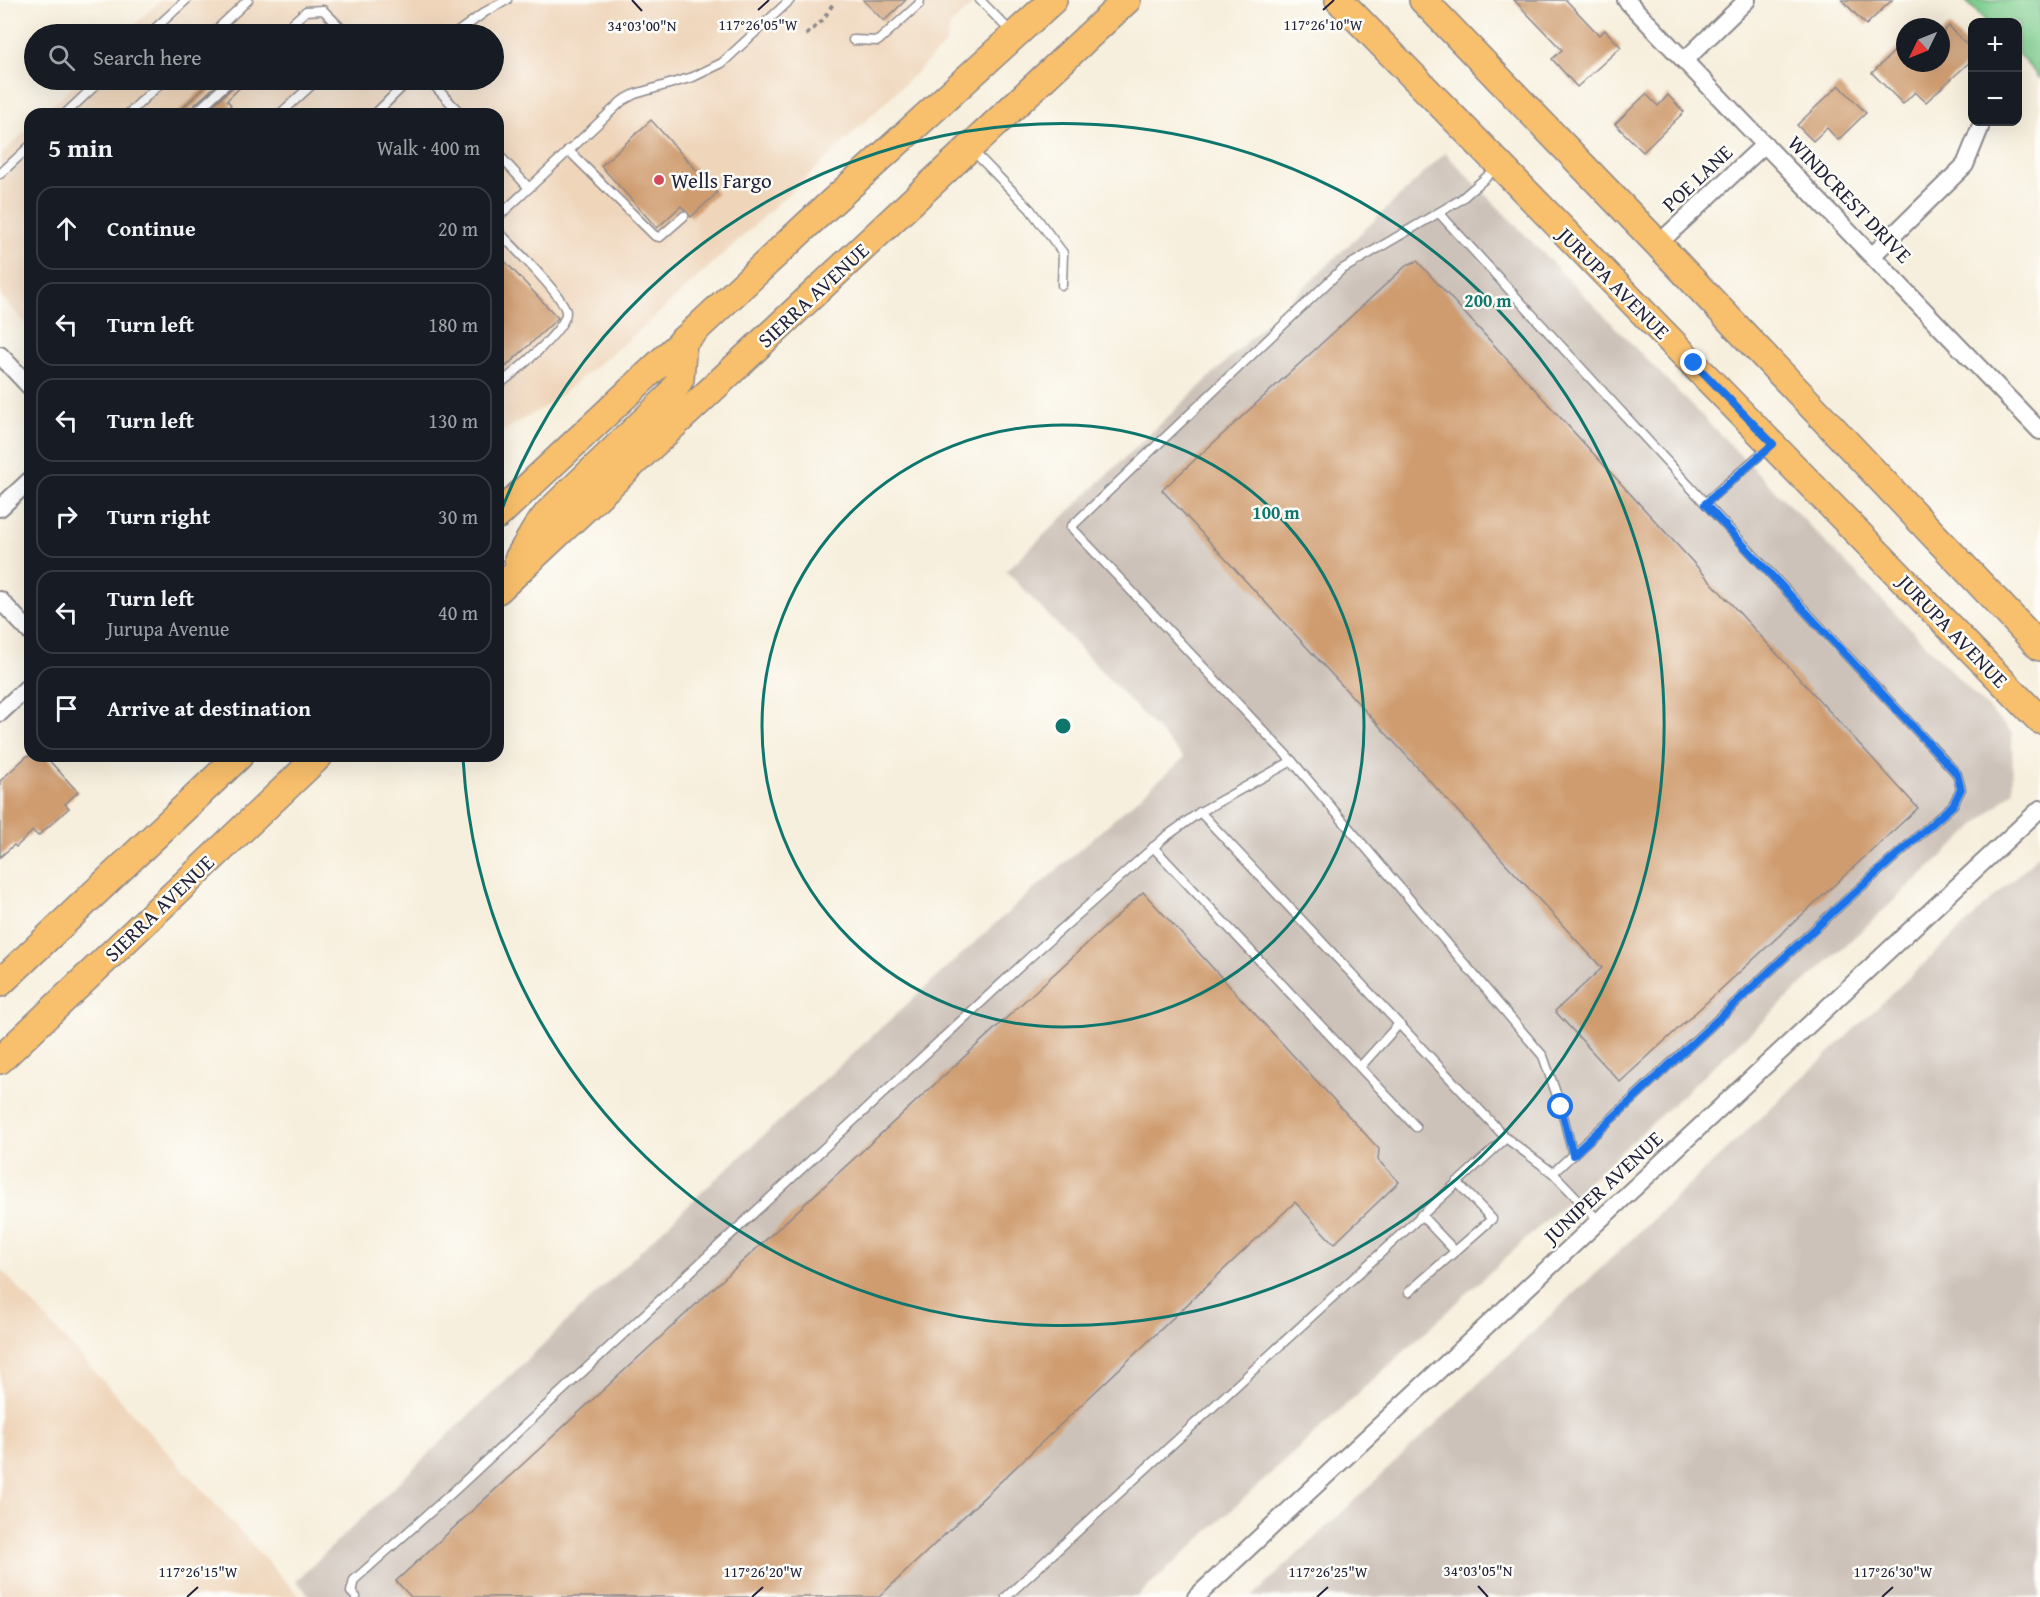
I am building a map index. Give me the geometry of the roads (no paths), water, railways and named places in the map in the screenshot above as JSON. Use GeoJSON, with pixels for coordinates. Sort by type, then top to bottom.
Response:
{"type":"FeatureCollection","features":[{"type":"Feature","properties":{"kind":"main road"},"geometry":{"type":"LineString","coordinates":[[504,509],[683,340],[1053,0]]}},
{"type":"Feature","properties":{"kind":"main road","name":"SIERRA AVENUE"},"geometry":{"type":"LineString","coordinates":[[504,584],[1127,0]]}},
{"type":"Feature","properties":{"kind":"main road","name":"JURUPA AVENUE"},"geometry":{"type":"LineString","coordinates":[[1339,0],[1498,166],[1773,444],[2040,720]]}},
{"type":"Feature","properties":{"kind":"main road"},"geometry":{"type":"LineString","coordinates":[[1423,0],[1659,244],[2040,646]]}},
{"type":"Feature","properties":{"kind":"main road"},"geometry":{"type":"LineString","coordinates":[[504,582],[548,513],[670,396],[680,379],[683,340]]}},
{"type":"Feature","properties":{"kind":"main road"},"geometry":{"type":"LineString","coordinates":[[0,983],[233,762]]}},
{"type":"Feature","properties":{"kind":"main road","name":"SIERRA AVENUE"},"geometry":{"type":"LineString","coordinates":[[0,1060],[313,762]]}},
{"type":"Feature","properties":{"kind":"street","name":"WINDCREST DRIVE"},"geometry":{"type":"LineString","coordinates":[[1626,0],[2039,428]]}},
{"type":"Feature","properties":{"kind":"street"},"geometry":{"type":"LineString","coordinates":[[1685,60],[1747,0]]}},
{"type":"Feature","properties":{"kind":"street"},"geometry":{"type":"LineString","coordinates":[[1873,255],[1965,165],[1980,128]]}},
{"type":"Feature","properties":{"kind":"street","name":"POE LANE"},"geometry":{"type":"LineString","coordinates":[[1659,244],[1765,144]]}},
{"type":"Feature","properties":{"kind":"street"},"geometry":{"type":"LineString","coordinates":[[0,355],[24,381]]}},
{"type":"Feature","properties":{"kind":"street"},"geometry":{"type":"LineString","coordinates":[[0,508],[24,486]]}},
{"type":"Feature","properties":{"kind":"street"},"geometry":{"type":"LineString","coordinates":[[0,600],[24,626]]}},
{"type":"Feature","properties":{"kind":"street"},"geometry":{"type":"LineString","coordinates":[[0,714],[24,691]]}},
{"type":"Feature","properties":{"kind":"street","name":"JUNIPER AVENUE"},"geometry":{"type":"LineString","coordinates":[[1196,1597],[2040,809]]}},
{"type":"Feature","properties":{"kind":"lane"},"geometry":{"type":"LineString","coordinates":[[160,24],[186,0]]}},
{"type":"Feature","properties":{"kind":"lane"},"geometry":{"type":"LineString","coordinates":[[223,24],[248,0]]}},
{"type":"Feature","properties":{"kind":"lane"},"geometry":{"type":"LineString","coordinates":[[469,24],[507,0]]}},
{"type":"Feature","properties":{"kind":"lane"},"geometry":{"type":"LineString","coordinates":[[504,211],[622,100],[693,77],[722,63],[790,0]]}},
{"type":"Feature","properties":{"kind":"lane"},"geometry":{"type":"LineString","coordinates":[[853,40],[878,41],[919,4],[920,0]]}},
{"type":"Feature","properties":{"kind":"lane"},"geometry":{"type":"LineString","coordinates":[[980,0],[1014,35]]}},
{"type":"Feature","properties":{"kind":"lane"},"geometry":{"type":"LineString","coordinates":[[291,24],[306,11],[314,10],[323,10],[337,24]]}},
{"type":"Feature","properties":{"kind":"lane"},"geometry":{"type":"LineString","coordinates":[[71,108],[90,90]]}},
{"type":"Feature","properties":{"kind":"lane"},"geometry":{"type":"LineString","coordinates":[[134,108],[153,90]]}},
{"type":"Feature","properties":{"kind":"lane"},"geometry":{"type":"LineString","coordinates":[[201,108],[220,90]]}},
{"type":"Feature","properties":{"kind":"lane"},"geometry":{"type":"LineString","coordinates":[[287,108],[306,90]]}},
{"type":"Feature","properties":{"kind":"lane"},"geometry":{"type":"LineString","coordinates":[[381,108],[400,90]]}},
{"type":"Feature","properties":{"kind":"lane"},"geometry":{"type":"LineString","coordinates":[[438,90],[455,108]]}},
{"type":"Feature","properties":{"kind":"lane"},"geometry":{"type":"LineString","coordinates":[[971,148],[1030,209],[1063,253],[1062,285]]}},
{"type":"Feature","properties":{"kind":"lane"},"geometry":{"type":"LineString","coordinates":[[568,150],[655,236],[660,237],[684,216]]}},
{"type":"Feature","properties":{"kind":"lane"},"geometry":{"type":"LineString","coordinates":[[0,174],[24,152]]}},
{"type":"Feature","properties":{"kind":"lane"},"geometry":{"type":"LineString","coordinates":[[504,161],[529,188]]}},
{"type":"Feature","properties":{"kind":"lane"},"geometry":{"type":"LineString","coordinates":[[1498,166],[1460,200],[1341,270],[1071,527],[1292,761],[1543,1056],[1561,1107],[1573,1155]]}},
{"type":"Feature","properties":{"kind":"lane"},"geometry":{"type":"LineString","coordinates":[[1439,213],[1705,504],[1957,774],[1961,789],[1953,805],[1833,912],[1553,1173]]}},
{"type":"Feature","properties":{"kind":"lane"},"geometry":{"type":"LineString","coordinates":[[504,238],[555,293],[566,310],[566,320],[504,381]]}},
{"type":"Feature","properties":{"kind":"lane"},"geometry":{"type":"LineString","coordinates":[[1705,504],[1773,444]]}},
{"type":"Feature","properties":{"kind":"lane"},"geometry":{"type":"LineString","coordinates":[[356,1597],[351,1592],[354,1580],[454,1491],[1012,974],[1153,847],[1200,812],[1292,761]]}},
{"type":"Feature","properties":{"kind":"lane"},"geometry":{"type":"LineString","coordinates":[[1200,812],[1506,1138],[1553,1173],[1599,1221]]}},
{"type":"Feature","properties":{"kind":"lane"},"geometry":{"type":"LineString","coordinates":[[1153,847],[1416,1127]]}},
{"type":"Feature","properties":{"kind":"lane"},"geometry":{"type":"LineString","coordinates":[[1360,1067],[1399,1024]]}},
{"type":"Feature","properties":{"kind":"lane"},"geometry":{"type":"LineString","coordinates":[[1005,1597],[1506,1138]]}},
{"type":"Feature","properties":{"kind":"lane"},"geometry":{"type":"LineString","coordinates":[[1409,1292],[1492,1219],[1457,1182]]}},
{"type":"Feature","properties":{"kind":"lane"},"geometry":{"type":"LineString","coordinates":[[1421,1215],[1455,1251]]}},
{"type":"Feature","properties":{"kind":"place","name":"Wells Fargo"},"geometry":{"type":"Point","coordinates":[659,180]}}]}
